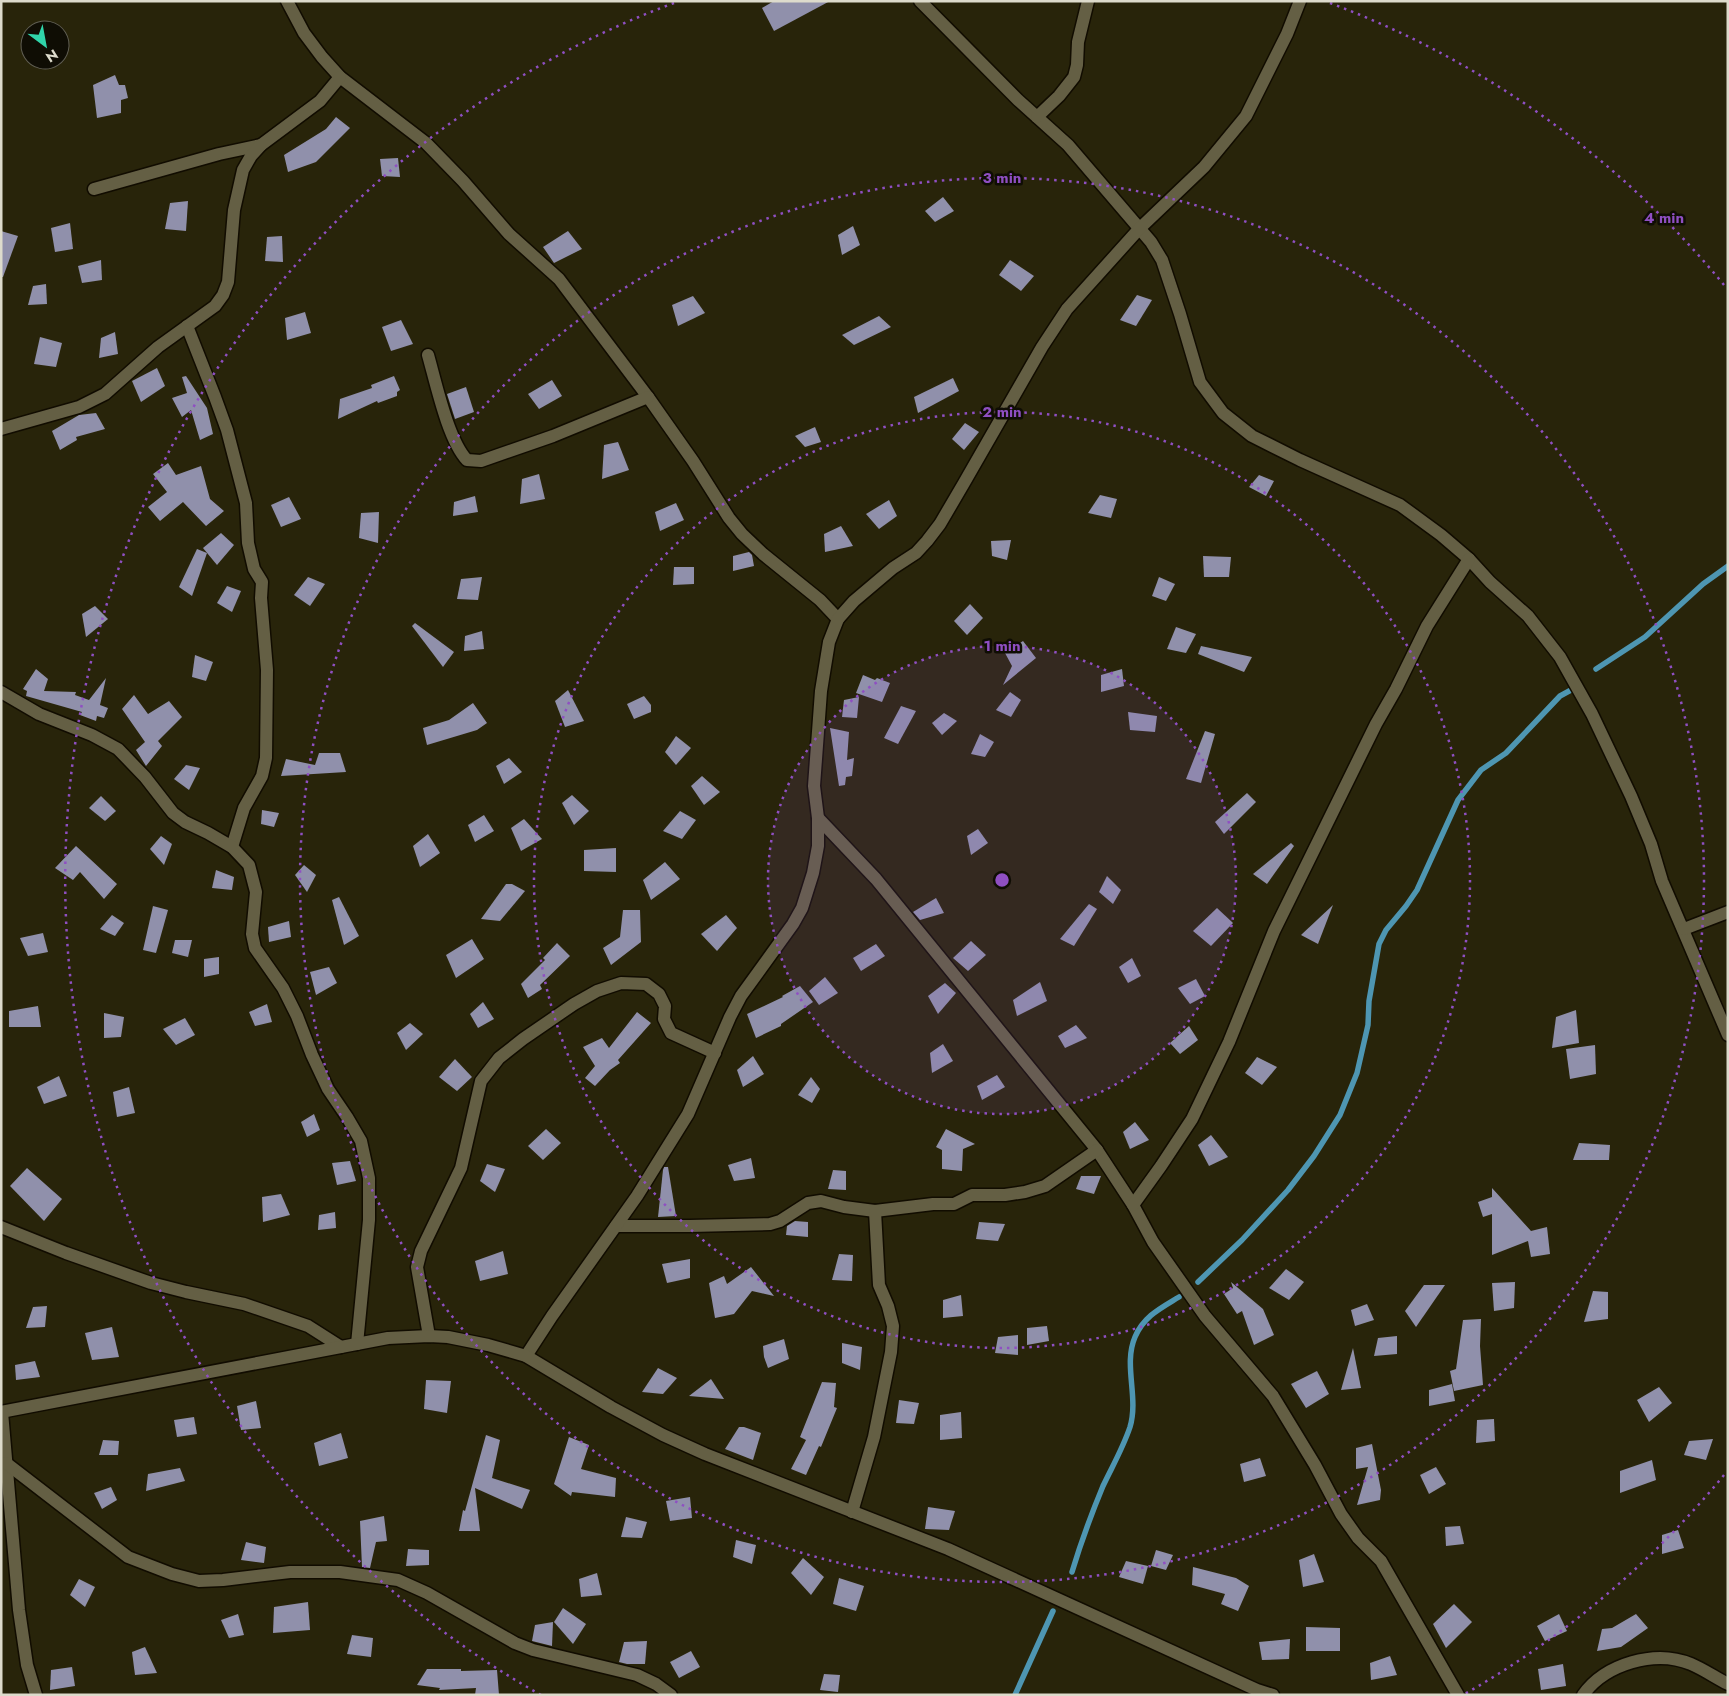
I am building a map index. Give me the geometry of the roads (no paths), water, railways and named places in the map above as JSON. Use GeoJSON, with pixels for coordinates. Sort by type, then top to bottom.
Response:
{"type":"FeatureCollection","features":[{"type":"Feature","properties":{"kind":"street"},"geometry":{"type":"LineString","coordinates":[[287,1],[304,33],[340,77],[426,142],[509,234],[559,280],[648,397],[693,461],[729,518],[742,534],[820,600],[838,619]]}},
{"type":"Feature","properties":{"kind":"street"},"geometry":{"type":"LineString","coordinates":[[920,1],[1018,100],[1068,145],[1151,242],[1162,260],[1200,382],[1223,413],[1252,436],[1400,505],[1441,535],[1469,559],[1490,582],[1528,616],[1560,657],[1592,714],[1631,796],[1651,844],[1662,881],[1728,1035]]}},
{"type":"Feature","properties":{"kind":"street"},"geometry":{"type":"LineString","coordinates":[[1037,117],[1059,96],[1074,77],[1077,65],[1078,42],[1088,1]]}},
{"type":"Feature","properties":{"kind":"street"},"geometry":{"type":"LineString","coordinates":[[526,1356],[637,1196],[688,1114],[741,996],[793,924],[802,908],[818,846],[818,818],[814,786],[821,690],[829,642],[838,619],[854,601],[893,568],[916,553],[928,541],[964,484],[1042,347],[1067,308],[1140,229],[1204,167],[1246,116],[1287,34],[1300,1]]}},
{"type":"Feature","properties":{"kind":"street"},"geometry":{"type":"LineString","coordinates":[[1,429],[79,407],[105,394],[158,346],[215,306],[223,295],[228,282],[234,210],[243,170],[251,156],[261,145],[320,101],[340,77]]}},
{"type":"Feature","properties":{"kind":"street"},"geometry":{"type":"LineString","coordinates":[[94,189],[219,154],[261,145]]}},
{"type":"Feature","properties":{"kind":"street"},"geometry":{"type":"LineString","coordinates":[[187,326],[216,397],[227,430],[246,503],[248,543],[254,569],[262,582],[261,598],[267,670],[266,758],[262,776],[244,808],[232,848]]}},
{"type":"Feature","properties":{"kind":"street"},"geometry":{"type":"LineString","coordinates":[[428,355],[446,416],[460,453],[467,460],[481,461],[553,436],[648,397]]}},
{"type":"Feature","properties":{"kind":"street"},"geometry":{"type":"LineString","coordinates":[[1133,1205],[1162,1166],[1192,1119],[1229,1042],[1274,931],[1376,724],[1428,626],[1469,559]]}},
{"type":"Feature","properties":{"kind":"street"},"geometry":{"type":"LineString","coordinates":[[1,692],[39,714],[92,735],[118,750],[145,777],[173,813],[232,848],[249,865],[256,892],[252,934],[255,948],[283,988],[328,1089],[361,1142],[369,1178],[370,1220],[357,1344]]}},
{"type":"Feature","properties":{"kind":"street"},"geometry":{"type":"LineString","coordinates":[[818,818],[876,879],[1097,1150],[1133,1205],[1153,1242],[1205,1316],[1273,1396],[1315,1465],[1341,1514],[1358,1538],[1380,1561],[1458,1695]]}},
{"type":"Feature","properties":{"kind":"street"},"geometry":{"type":"LineString","coordinates":[[1684,930],[1728,912]]}},
{"type":"Feature","properties":{"kind":"street"},"geometry":{"type":"LineString","coordinates":[[429,1336],[417,1267],[421,1250],[461,1168],[481,1082],[499,1058],[574,1004],[597,991],[621,983],[646,984],[659,994],[665,1006],[664,1019],[671,1033],[715,1053]]}},
{"type":"Feature","properties":{"kind":"street"},"geometry":{"type":"LineString","coordinates":[[616,1226],[770,1224],[780,1221],[808,1203],[821,1201],[844,1207],[875,1211],[933,1204],[954,1204],[972,1195],[1006,1195],[1044,1186],[1097,1150]]}},
{"type":"Feature","properties":{"kind":"street"},"geometry":{"type":"LineString","coordinates":[[852,1512],[874,1437],[891,1352],[893,1326],[888,1306],[879,1285],[875,1211]]}},
{"type":"Feature","properties":{"kind":"street"},"geometry":{"type":"LineString","coordinates":[[1,1227],[66,1253],[151,1283],[253,1307],[308,1326],[341,1347]]}},
{"type":"Feature","properties":{"kind":"street"},"geometry":{"type":"LineString","coordinates":[[36,1695],[27,1665],[18,1610],[2,1412],[388,1338],[429,1336],[448,1337],[488,1345],[526,1356],[611,1407],[663,1435],[704,1454],[948,1550],[1257,1690],[1273,1695]]}},
{"type":"Feature","properties":{"kind":"street"},"geometry":{"type":"LineString","coordinates":[[6,1463],[128,1557],[172,1574],[199,1581],[290,1572],[340,1572],[398,1580],[427,1593],[515,1643],[533,1650],[637,1675],[656,1684],[671,1695]]}},
{"type":"Feature","properties":{"kind":"street"},"geometry":{"type":"LineString","coordinates":[[1583,1695],[1588,1687],[1615,1667],[1648,1658],[1665,1658],[1689,1663],[1728,1684]]}},
{"type":"Feature","properties":{"kind":"waterway"},"geometry":{"type":"LineString","coordinates":[[1596,669],[1645,637],[1703,584],[1728,566]]}},
{"type":"Feature","properties":{"kind":"waterway"},"geometry":{"type":"LineString","coordinates":[[1198,1282],[1242,1240],[1288,1190],[1314,1156],[1340,1115],[1357,1073],[1368,1025],[1369,1001],[1379,944],[1386,930],[1417,890],[1458,800],[1481,770],[1506,753],[1560,696],[1571,690]]}},
{"type":"Feature","properties":{"kind":"waterway"},"geometry":{"type":"LineString","coordinates":[[1072,1572],[1103,1486],[1130,1427],[1133,1404],[1130,1359],[1135,1337],[1148,1318],[1179,1297]]}},
{"type":"Feature","properties":{"kind":"waterway"},"geometry":{"type":"LineString","coordinates":[[1015,1695],[1053,1611]]}}]}
